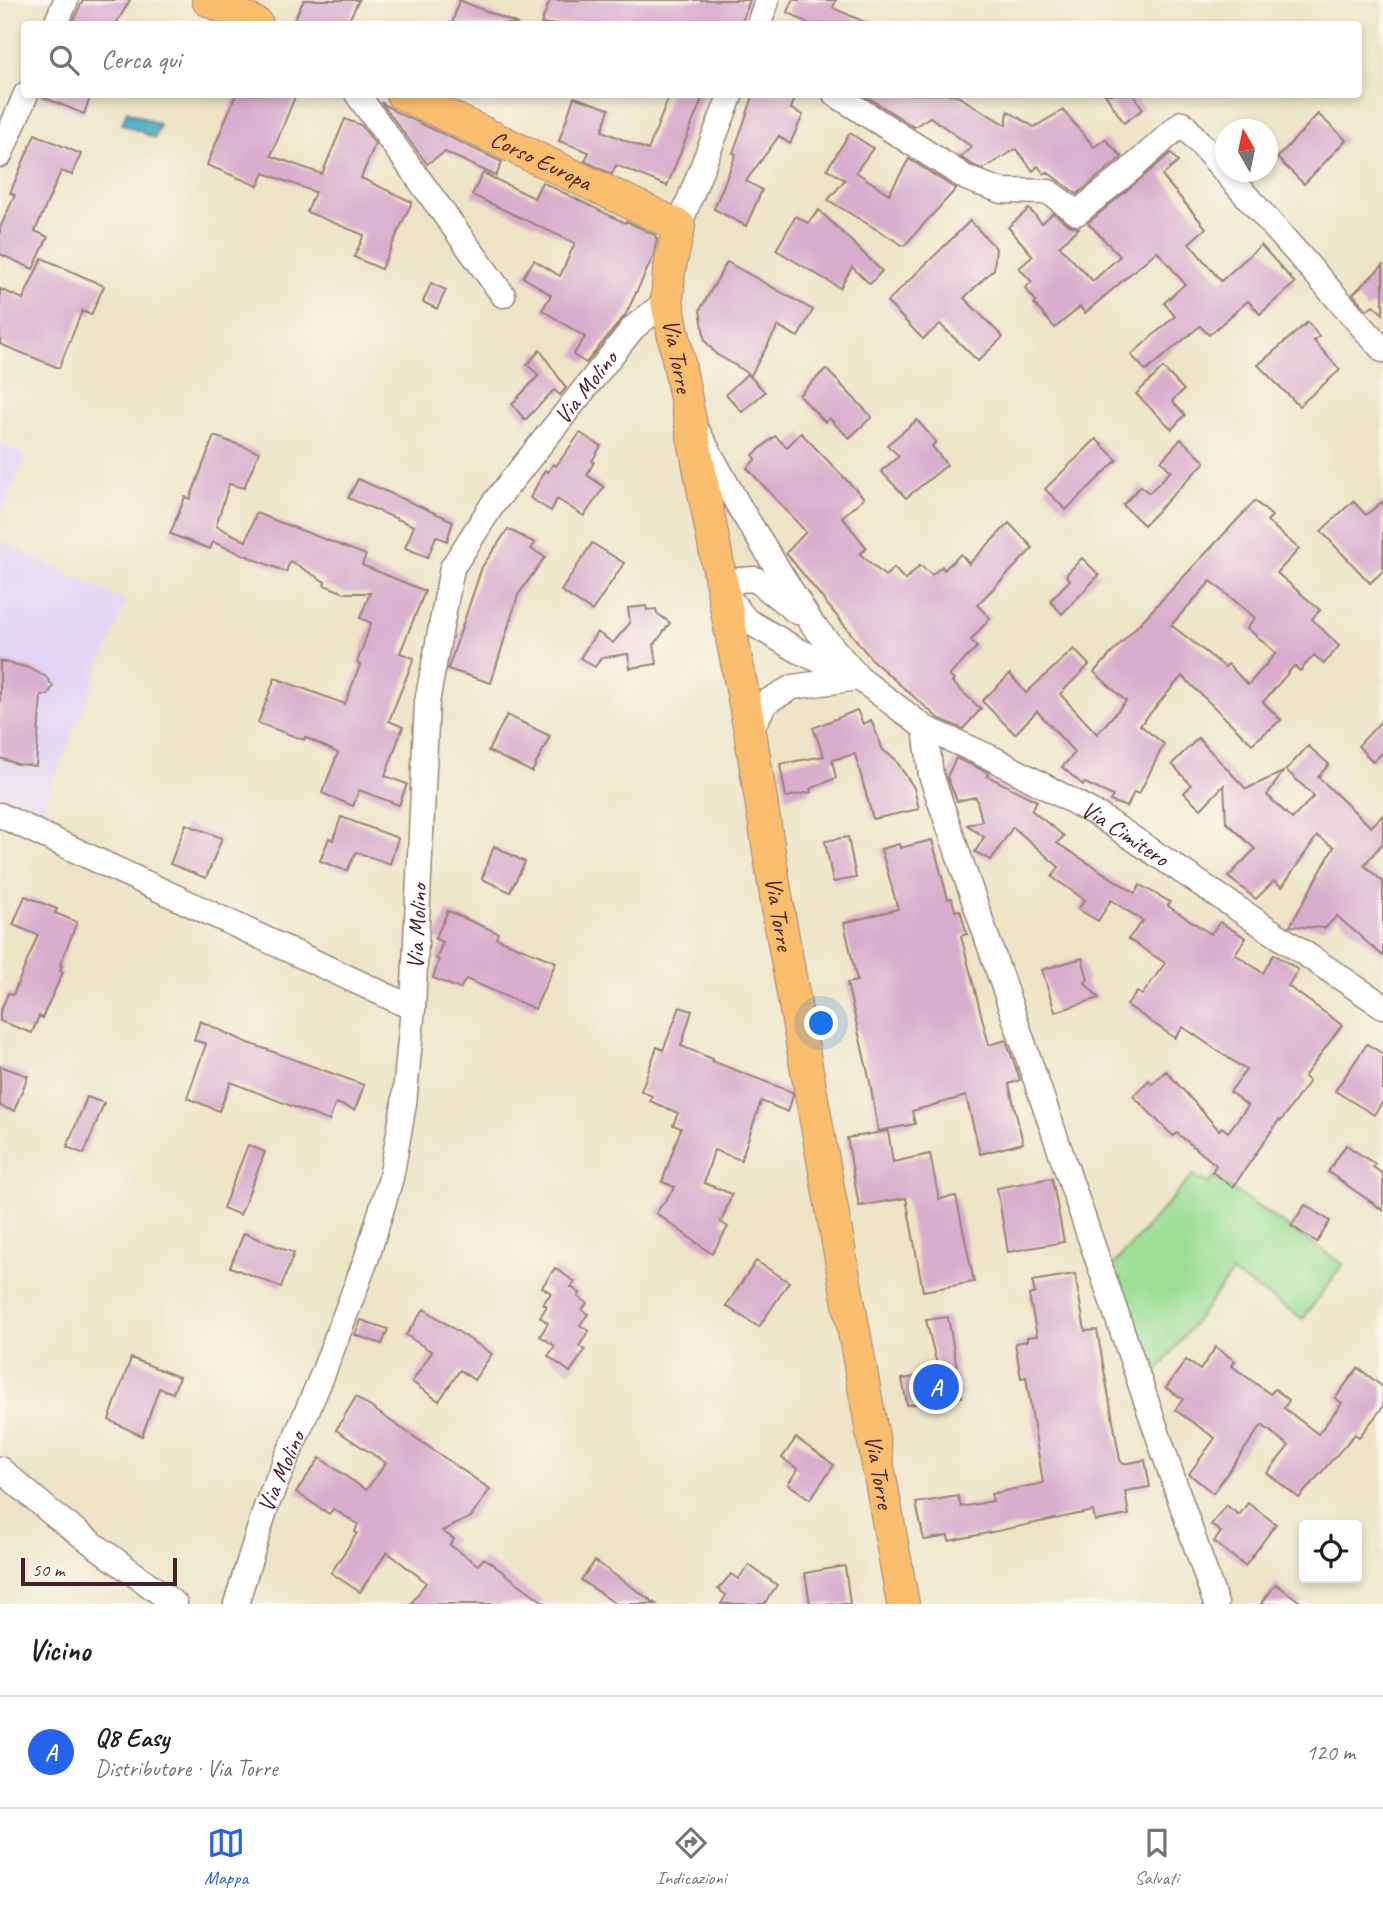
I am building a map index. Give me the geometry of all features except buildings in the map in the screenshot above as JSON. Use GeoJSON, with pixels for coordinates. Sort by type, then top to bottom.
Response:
{"type":"FeatureCollection","features":[{"type":"Feature","properties":{"kind":"main road"},"geometry":{"type":"LineString","coordinates":[[208,0],[251,21]]}},
{"type":"Feature","properties":{"kind":"main road","name":"Corso Europa"},"geometry":{"type":"LineString","coordinates":[[410,98],[678,226]]}},
{"type":"Feature","properties":{"kind":"main road","name":"Via Torre"},"geometry":{"type":"LineString","coordinates":[[678,226],[669,271],[667,301],[750,731],[780,921],[903,1604]]}},
{"type":"Feature","properties":{"kind":"street"},"geometry":{"type":"LineString","coordinates":[[57,21],[66,0]]}},
{"type":"Feature","properties":{"kind":"street"},"geometry":{"type":"LineString","coordinates":[[759,21],[767,0]]}},
{"type":"Feature","properties":{"kind":"street"},"geometry":{"type":"LineString","coordinates":[[0,155],[24,98]]}},
{"type":"Feature","properties":{"kind":"street"},"geometry":{"type":"LineString","coordinates":[[360,98],[503,295]]}},
{"type":"Feature","properties":{"kind":"street"},"geometry":{"type":"LineString","coordinates":[[678,226],[729,98]]}},
{"type":"Feature","properties":{"kind":"street"},"geometry":{"type":"LineString","coordinates":[[841,98],[968,179],[1002,191],[1049,192],[1077,213],[1182,123],[1383,350]]}},
{"type":"Feature","properties":{"kind":"street","name":"Via Molino"},"geometry":{"type":"LineString","coordinates":[[236,1604],[268,1504],[322,1376],[367,1257],[391,1178],[404,1104],[413,1008],[427,702],[452,568],[493,504],[633,328],[667,301]]}},
{"type":"Feature","properties":{"kind":"street","name":"Via Cimitero"},"geometry":{"type":"LineString","coordinates":[[691,419],[741,510],[812,624],[859,678],[925,728],[994,759],[1098,815],[1383,1006]]}},
{"type":"Feature","properties":{"kind":"street","name":"Via Cimitero"},"geometry":{"type":"LineString","coordinates":[[812,624],[755,579],[738,580],[724,592],[746,620],[799,651],[859,678]]}},
{"type":"Feature","properties":{"kind":"street"},"geometry":{"type":"LineString","coordinates":[[750,731],[766,702],[793,687],[859,678]]}},
{"type":"Feature","properties":{"kind":"street"},"geometry":{"type":"LineString","coordinates":[[925,728],[931,775],[1216,1604]]}},
{"type":"Feature","properties":{"kind":"street"},"geometry":{"type":"LineString","coordinates":[[0,816],[413,1008]]}},
{"type":"Feature","properties":{"kind":"street"},"geometry":{"type":"LineString","coordinates":[[0,1469],[54,1515],[175,1604]]}},
{"type":"Feature","properties":{"kind":"shaded area"},"geometry":{"type":"Polygon","coordinates":[[[0,444],[26,456],[0,517],[0,444]]]}},
{"type":"Feature","properties":{"kind":"shaded area"},"geometry":{"type":"Polygon","coordinates":[[[0,540],[127,601],[37,822],[0,805],[0,540]]]}},
{"type":"Feature","properties":{"kind":"green space"},"geometry":{"type":"Polygon","coordinates":[[[1193,1175],[1208,1184],[1214,1177],[1343,1264],[1303,1319],[1232,1273],[1148,1384],[1108,1271],[1193,1175]]]}},
{"type":"Feature","properties":{"kind":"water"},"geometry":{"type":"Polygon","coordinates":[[[127,111],[160,125],[155,138],[122,124],[127,111]]]}},
{"type":"Feature","properties":{"kind":"place","name":"Q8 Easy"},"geometry":{"type":"Point","coordinates":[936,1387]}}]}
